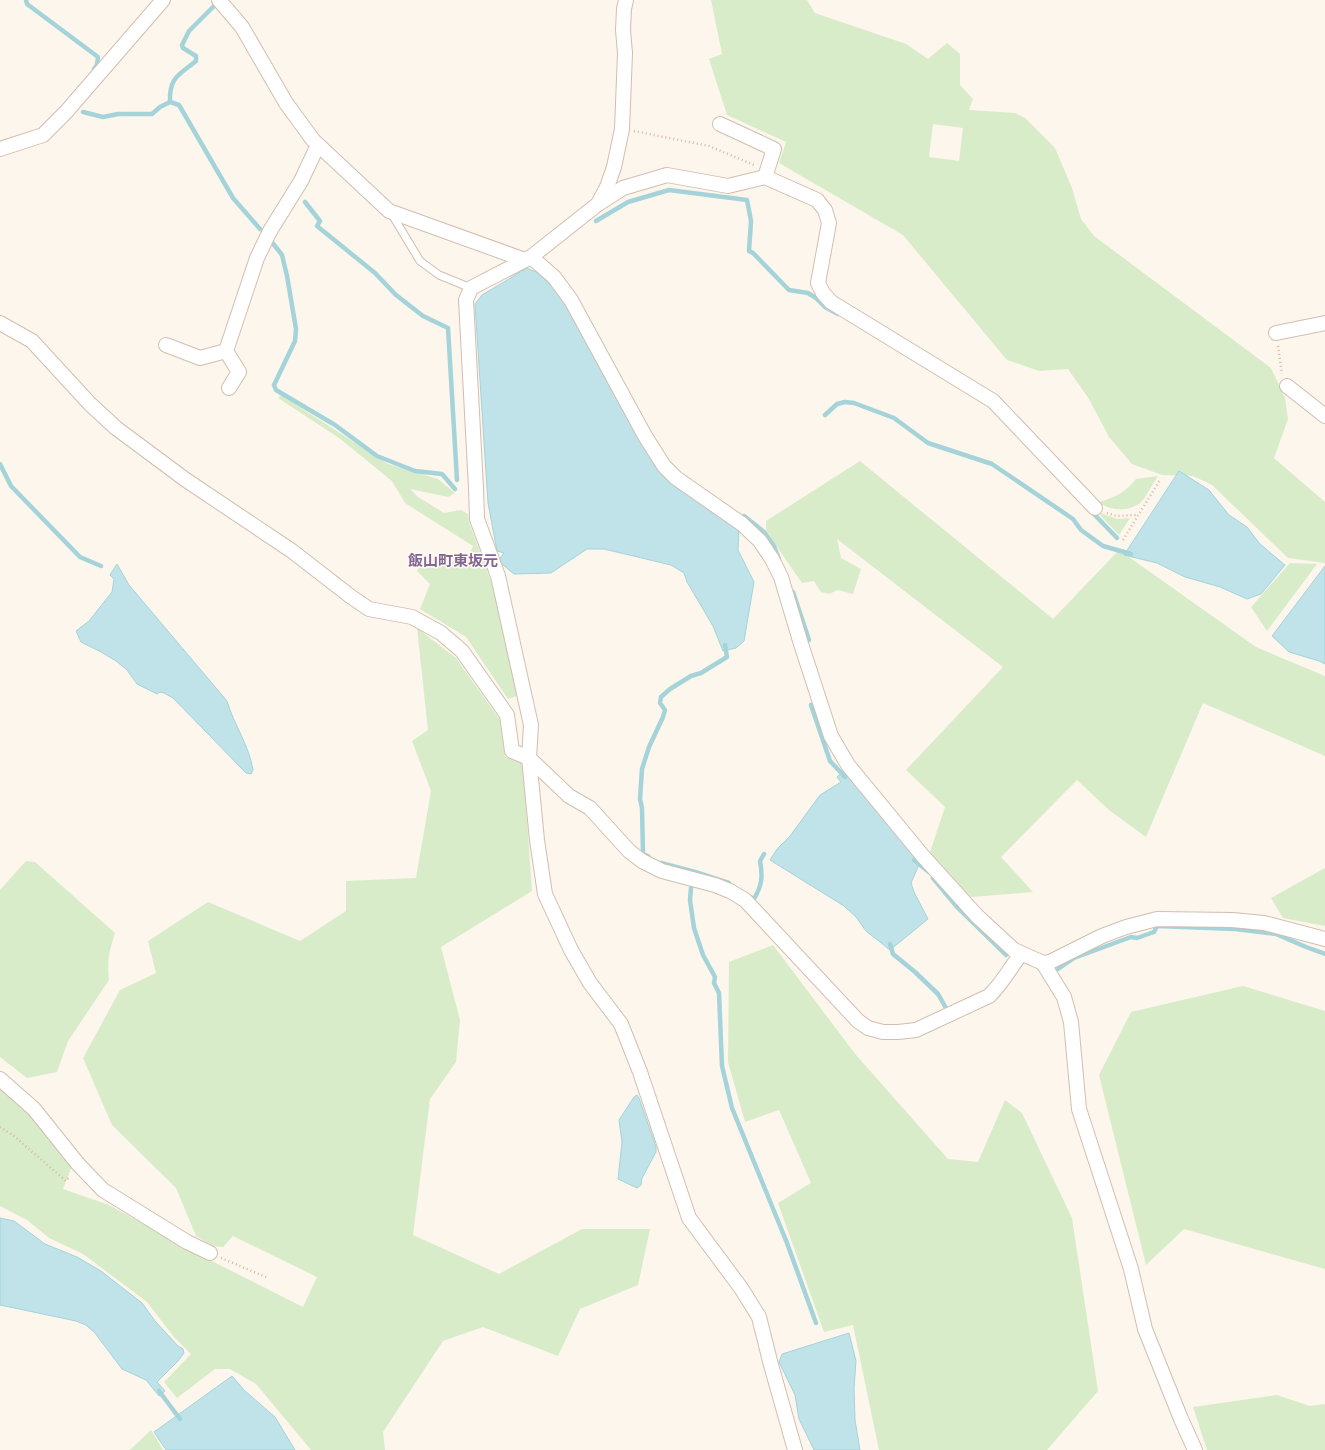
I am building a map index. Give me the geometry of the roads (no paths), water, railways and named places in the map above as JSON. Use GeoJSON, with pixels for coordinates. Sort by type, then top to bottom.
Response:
{"type":"FeatureCollection","features":[{"type":"Feature","properties":{"kind":"street"},"geometry":{"type":"LineString","coordinates":[[0,149],[43,135],[66,112],[163,0]]}},
{"type":"Feature","properties":{"kind":"street"},"geometry":{"type":"LineString","coordinates":[[219,0],[242,28],[286,103],[313,140],[389,211],[528,258],[554,277],[571,300],[645,436],[664,466],[676,478],[742,524],[760,541],[772,559],[781,578],[831,736],[848,765],[922,855],[977,916],[1014,950],[1043,963],[1050,962],[1102,936],[1126,927],[1157,919],[1232,920],[1264,923],[1325,939]]}},
{"type":"Feature","properties":{"kind":"street"},"geometry":{"type":"LineString","coordinates":[[598,204],[607,187],[614,167],[622,129],[625,53],[623,30],[626,0]]}},
{"type":"Feature","properties":{"kind":"street"},"geometry":{"type":"LineString","coordinates":[[720,124],[774,149],[766,174]]}},
{"type":"Feature","properties":{"kind":"street"},"geometry":{"type":"LineString","coordinates":[[229,388],[238,372],[226,351],[257,258],[270,231],[301,181],[318,145]]}},
{"type":"Feature","properties":{"kind":"street"},"geometry":{"type":"LineString","coordinates":[[796,1450],[771,1365],[759,1317],[741,1288],[689,1218],[640,1072],[621,1024],[590,983],[571,950],[545,894],[537,840],[529,758],[531,725],[498,576],[477,519],[466,300],[471,288],[528,258],[598,204],[623,188],[667,175],[728,186],[766,174],[817,200],[825,210],[829,223],[818,283],[823,293],[831,302],[993,401],[1095,508]]}},
{"type":"Feature","properties":{"kind":"street"},"geometry":{"type":"LineString","coordinates":[[0,323],[32,341],[90,404],[116,428],[186,480],[292,551],[350,596],[369,609],[412,617],[441,633],[462,651],[507,715],[512,751],[529,758],[568,796],[590,808],[629,851],[642,861],[662,871],[715,885],[730,891],[745,900],[858,1021],[868,1028],[883,1032],[916,1030],[990,996],[998,988],[1012,965],[1021,954]]}},
{"type":"Feature","properties":{"kind":"street"},"geometry":{"type":"LineString","coordinates":[[1276,333],[1325,323]]}},
{"type":"Feature","properties":{"kind":"street"},"geometry":{"type":"LineString","coordinates":[[166,345],[200,358],[226,351]]}},
{"type":"Feature","properties":{"kind":"street"},"geometry":{"type":"LineString","coordinates":[[1287,386],[1325,416]]}},
{"type":"Feature","properties":{"kind":"street"},"geometry":{"type":"LineString","coordinates":[[1043,963],[1064,997],[1069,1016],[1079,1109],[1132,1270],[1145,1329],[1195,1450]]}},
{"type":"Feature","properties":{"kind":"street"},"geometry":{"type":"LineString","coordinates":[[0,1079],[34,1109],[78,1164],[104,1190],[187,1242],[210,1253]]}},
{"type":"Feature","properties":{"kind":"lane"},"geometry":{"type":"LineString","coordinates":[[389,211],[420,261],[439,275],[471,288]]}},
{"type":"Feature","properties":{"kind":"water"},"geometry":{"type":"Polygon","coordinates":[[[527,268],[540,274],[561,297],[656,468],[673,484],[739,530],[738,550],[754,582],[744,641],[736,648],[723,651],[713,626],[687,582],[684,573],[671,565],[604,549],[587,549],[551,573],[514,574],[498,561],[504,553],[497,551],[488,503],[475,304],[482,295],[527,268]]]}},
{"type":"Feature","properties":{"kind":"water"},"geometry":{"type":"Polygon","coordinates":[[[1179,471],[1209,490],[1229,515],[1247,527],[1260,544],[1285,565],[1261,594],[1247,599],[1220,587],[1185,577],[1157,563],[1124,555],[1179,471]]]}},
{"type":"Feature","properties":{"kind":"water"},"geometry":{"type":"Polygon","coordinates":[[[117,564],[129,585],[227,701],[251,761],[253,770],[251,774],[246,773],[173,698],[160,692],[157,694],[137,684],[127,670],[116,661],[81,642],[76,631],[89,621],[112,592],[114,579],[110,575],[117,564]]]}},
{"type":"Feature","properties":{"kind":"water"},"geometry":{"type":"Polygon","coordinates":[[[1325,566],[1325,664],[1289,652],[1272,636],[1325,566]]]}},
{"type":"Feature","properties":{"kind":"water"},"geometry":{"type":"Polygon","coordinates":[[[844,771],[921,860],[911,883],[928,919],[890,950],[866,931],[856,917],[844,906],[770,860],[777,849],[790,836],[820,795],[841,782],[837,777],[844,771]]]}},
{"type":"Feature","properties":{"kind":"water"},"geometry":{"type":"Polygon","coordinates":[[[637,1095],[656,1147],[656,1152],[642,1178],[641,1185],[637,1188],[618,1179],[622,1142],[619,1120],[634,1097],[637,1095]]]}},
{"type":"Feature","properties":{"kind":"water"},"geometry":{"type":"Polygon","coordinates":[[[0,1218],[14,1221],[45,1244],[77,1257],[101,1271],[142,1303],[155,1321],[178,1346],[183,1349],[184,1353],[178,1361],[157,1382],[165,1391],[159,1396],[146,1380],[122,1369],[95,1333],[86,1325],[76,1321],[0,1305],[0,1218]]]}},
{"type":"Feature","properties":{"kind":"water"},"geometry":{"type":"Polygon","coordinates":[[[849,1333],[856,1361],[854,1388],[855,1420],[860,1450],[814,1450],[799,1419],[795,1395],[779,1362],[782,1354],[849,1333]]]}},
{"type":"Feature","properties":{"kind":"water"},"geometry":{"type":"Polygon","coordinates":[[[232,1376],[244,1390],[275,1417],[295,1450],[166,1450],[154,1432],[232,1376]]]}},
{"type":"Feature","properties":{"kind":"waterway"},"geometry":{"type":"LineString","coordinates":[[26,0],[27,4],[98,57],[97,65],[94,69]]}},
{"type":"Feature","properties":{"kind":"waterway"},"geometry":{"type":"LineString","coordinates":[[170,102],[171,87],[176,77],[196,61],[196,56],[183,48],[182,45],[189,31],[214,6]]}},
{"type":"Feature","properties":{"kind":"waterway"},"geometry":{"type":"LineString","coordinates":[[83,112],[103,117],[118,114],[152,114],[160,107],[170,102],[179,105],[233,198],[260,229]]}},
{"type":"Feature","properties":{"kind":"waterway"},"geometry":{"type":"LineString","coordinates":[[596,221],[628,202],[669,190],[747,200],[751,221],[749,251],[753,253],[789,290],[808,293],[816,298],[825,307],[838,314]]}},
{"type":"Feature","properties":{"kind":"waterway"},"geometry":{"type":"LineString","coordinates":[[305,202],[320,221],[317,226],[375,273],[396,295],[423,316],[448,328],[457,480]]}},
{"type":"Feature","properties":{"kind":"waterway"},"geometry":{"type":"LineString","coordinates":[[271,241],[282,255],[296,329],[295,341],[274,385],[276,390],[335,425],[377,456],[415,471],[442,474],[455,489]]}},
{"type":"Feature","properties":{"kind":"waterway"},"geometry":{"type":"LineString","coordinates":[[825,415],[837,404],[845,402],[854,403],[894,418],[928,443],[992,464],[1073,519],[1081,530],[1103,546],[1131,554]]}},
{"type":"Feature","properties":{"kind":"waterway"},"geometry":{"type":"LineString","coordinates":[[0,464],[11,486],[80,557],[101,566]]}},
{"type":"Feature","properties":{"kind":"waterway"},"geometry":{"type":"LineString","coordinates":[[1091,511],[1117,538]]}},
{"type":"Feature","properties":{"kind":"waterway"},"geometry":{"type":"LineString","coordinates":[[743,518],[744,516],[764,532],[774,546],[779,559]]}},
{"type":"Feature","properties":{"kind":"waterway"},"geometry":{"type":"LineString","coordinates":[[793,592],[809,640]]}},
{"type":"Feature","properties":{"kind":"waterway"},"geometry":{"type":"LineString","coordinates":[[648,856],[643,854],[642,808],[640,799],[642,769],[649,747],[665,710],[660,703],[661,697],[670,689],[691,676],[701,673],[727,657],[725,645]]}},
{"type":"Feature","properties":{"kind":"waterway"},"geometry":{"type":"LineString","coordinates":[[811,705],[830,761],[845,777]]}},
{"type":"Feature","properties":{"kind":"waterway"},"geometry":{"type":"LineString","coordinates":[[750,897],[754,899],[759,889],[762,876],[760,861],[764,854]]}},
{"type":"Feature","properties":{"kind":"waterway"},"geometry":{"type":"LineString","coordinates":[[914,860],[929,872]]}},
{"type":"Feature","properties":{"kind":"waterway"},"geometry":{"type":"LineString","coordinates":[[661,863],[729,883]]}},
{"type":"Feature","properties":{"kind":"waterway"},"geometry":{"type":"LineString","coordinates":[[933,878],[957,907],[1006,955]]}},
{"type":"Feature","properties":{"kind":"waterway"},"geometry":{"type":"LineString","coordinates":[[691,888],[690,900],[694,928],[703,955],[715,977],[714,983],[719,993],[722,1066],[732,1108],[787,1243],[816,1323]]}},
{"type":"Feature","properties":{"kind":"waterway"},"geometry":{"type":"LineString","coordinates":[[1058,969],[1074,958],[1131,937],[1137,938],[1154,932],[1157,926],[1235,929],[1276,934],[1325,954]]}},
{"type":"Feature","properties":{"kind":"waterway"},"geometry":{"type":"LineString","coordinates":[[890,944],[893,954],[938,994],[946,1008]]}},
{"type":"Feature","properties":{"kind":"waterway"},"geometry":{"type":"LineString","coordinates":[[159,1391],[180,1419]]}},
{"type":"Feature","properties":{"kind":"district","name":"飯山町東坂元"},"geometry":{"type":"Point","coordinates":[453,561]}}]}
